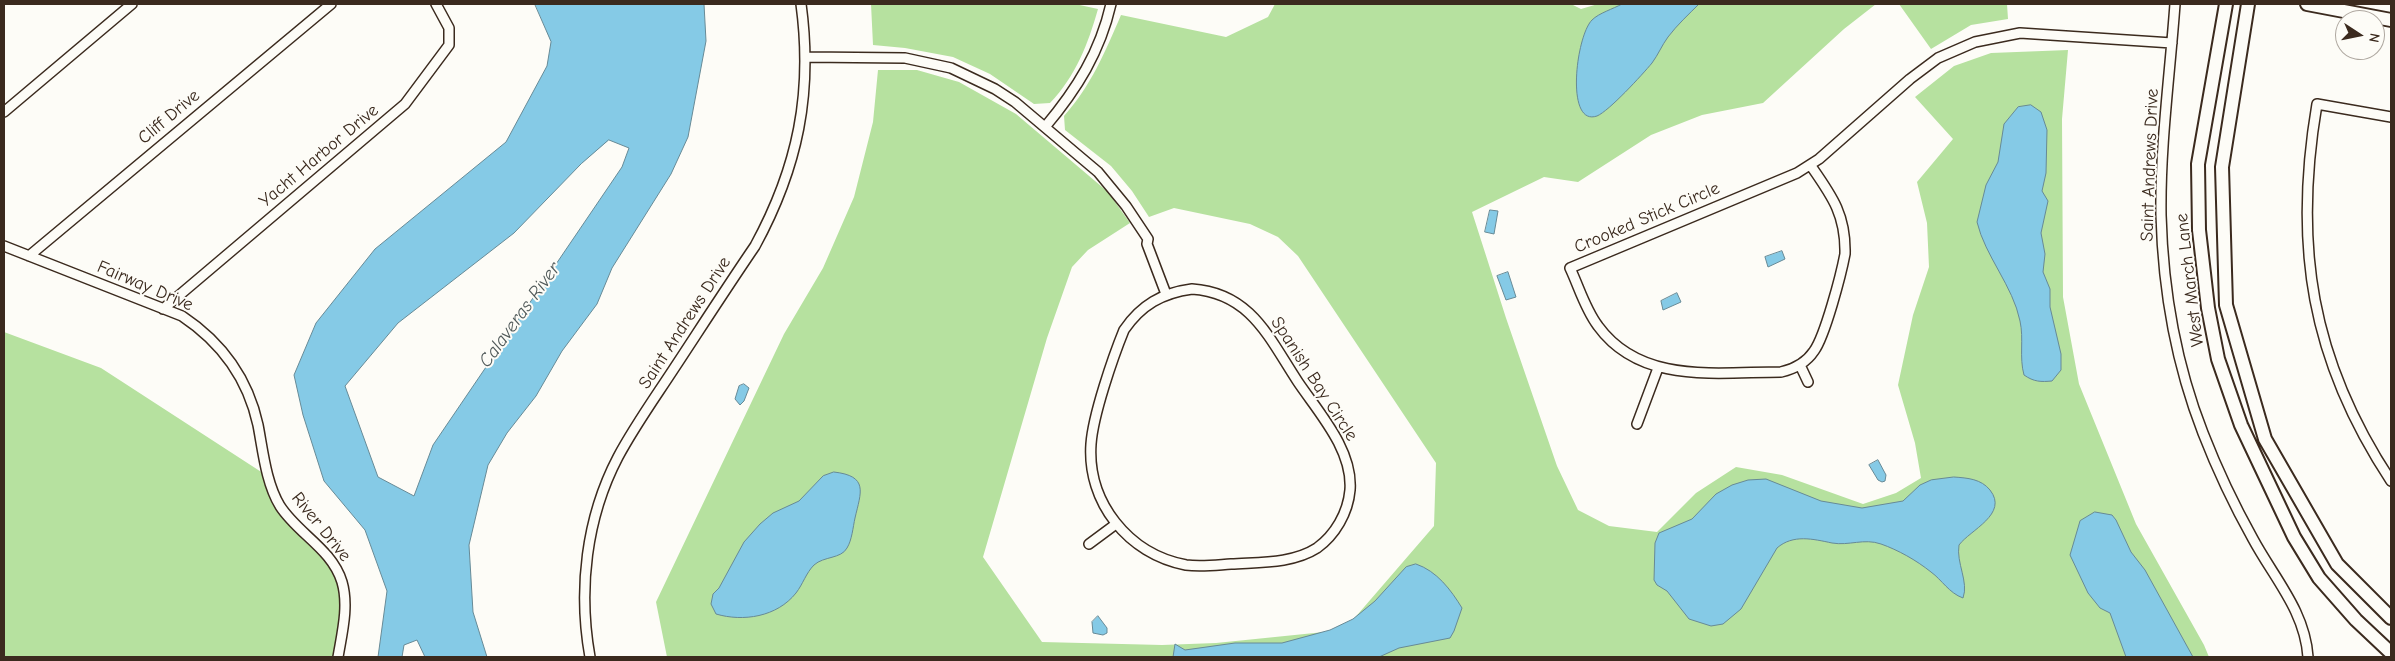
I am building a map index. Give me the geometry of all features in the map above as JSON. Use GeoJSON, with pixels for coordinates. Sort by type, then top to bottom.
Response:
{"type":"FeatureCollection","features":[{"type":"Feature","properties":{"kind":"main road","name":"West March Lane"},"geometry":{"type":"LineString","coordinates":[[2226,4],[2198,164],[2199,230],[2208,308],[2218,359],[2241,425],[2294,536],[2319,578],[2356,620],[2391,652]]}},
{"type":"Feature","properties":{"kind":"main road","name":"West March Lane"},"geometry":{"type":"LineString","coordinates":[[2248,4],[2222,167],[2226,304],[2265,439],[2338,564],[2391,618]]}},
{"type":"Feature","properties":{"kind":"main road"},"geometry":{"type":"LineString","coordinates":[[2307,4],[2391,20]]}},
{"type":"Feature","properties":{"kind":"street"},"geometry":{"type":"LineString","coordinates":[[4,112],[132,4]]}},
{"type":"Feature","properties":{"kind":"street","name":"Cliff Drive"},"geometry":{"type":"LineString","coordinates":[[29,256],[331,4]]}},
{"type":"Feature","properties":{"kind":"street","name":"Yacht Harbor Drive"},"geometry":{"type":"LineString","coordinates":[[162,309],[406,104],[449,45],[449,28],[436,4]]}},
{"type":"Feature","properties":{"kind":"street","name":"Saint Andrews Drive"},"geometry":{"type":"LineString","coordinates":[[590,657],[584,613],[585,576],[592,531],[606,483],[631,434],[755,246],[770,219],[787,175],[798,138],[802,113],[806,58],[801,4]]}},
{"type":"Feature","properties":{"kind":"street"},"geometry":{"type":"LineString","coordinates":[[1045,126],[1066,102],[1090,64],[1099,44],[1111,4]]}},
{"type":"Feature","properties":{"kind":"street","name":"Saint Andrews Drive"},"geometry":{"type":"LineString","coordinates":[[2175,4],[2161,214],[2163,253],[2173,329],[2192,402],[2206,441],[2254,540],[2299,614],[2305,631],[2308,657]]}},
{"type":"Feature","properties":{"kind":"street","name":"Crooked Stick Circle"},"geometry":{"type":"LineString","coordinates":[[1800,365],[1781,372],[1688,372],[1658,368],[1633,357],[1609,339],[1589,312],[1570,268],[1811,166],[1920,71],[1938,58],[1975,42],[1997,36],[2037,32],[2172,43]]}},
{"type":"Feature","properties":{"kind":"street"},"geometry":{"type":"LineString","coordinates":[[806,58],[905,58],[951,68],[995,89],[1045,126],[1098,172],[1126,206],[1148,239],[1147,244],[1166,294]]}},
{"type":"Feature","properties":{"kind":"street"},"geometry":{"type":"LineString","coordinates":[[2391,117],[2317,104],[2307,176],[2306,210],[2310,274],[2325,343],[2348,405],[2363,435],[2391,482]]}},
{"type":"Feature","properties":{"kind":"street"},"geometry":{"type":"LineString","coordinates":[[1808,382],[1800,365],[1818,345],[1845,254],[1845,238],[1840,214],[1834,201],[1811,166]]}},
{"type":"Feature","properties":{"kind":"street","name":"Fairway Drive"},"geometry":{"type":"LineString","coordinates":[[4,246],[182,316],[206,334],[227,356],[243,381],[252,402],[269,478]]}},
{"type":"Feature","properties":{"kind":"street","name":"Spanish Bay Circle"},"geometry":{"type":"LineString","coordinates":[[1192,289],[1221,294],[1246,308],[1257,320],[1342,448],[1350,476],[1348,502],[1340,522],[1327,539],[1305,554],[1279,561],[1203,566],[1186,565],[1170,561],[1141,547],[1116,524],[1104,505],[1093,475],[1091,451],[1094,428],[1124,330],[1143,308],[1166,294],[1192,289]]}},
{"type":"Feature","properties":{"kind":"street"},"geometry":{"type":"LineString","coordinates":[[1638,424],[1658,368]]}},
{"type":"Feature","properties":{"kind":"street","name":"River Drive"},"geometry":{"type":"LineString","coordinates":[[269,478],[281,507],[326,554],[342,582],[345,607],[338,657]]}},
{"type":"Feature","properties":{"kind":"street"},"geometry":{"type":"LineString","coordinates":[[1089,544],[1116,524]]}},
{"type":"Feature","properties":{"kind":"green space"},"geometry":{"type":"Polygon","coordinates":[[[871,4],[1075,4],[1098,9],[1080,59],[1067,82],[1050,103],[1034,104],[990,74],[953,57],[905,48],[873,45],[871,4]]]}},
{"type":"Feature","properties":{"kind":"green space"},"geometry":{"type":"Polygon","coordinates":[[[1275,4],[1571,4],[1581,9],[1598,4],[1876,4],[1844,29],[1763,103],[1702,115],[1651,135],[1578,182],[1544,177],[1472,212],[1557,466],[1578,510],[1609,526],[1657,532],[1696,493],[1736,467],[1782,475],[1863,504],[1896,493],[1921,478],[1915,443],[1898,385],[1913,315],[1929,267],[1927,223],[1917,182],[1953,139],[1915,97],[1954,66],[1991,53],[2068,50],[2062,119],[2063,297],[2079,384],[2136,524],[2209,657],[667,657],[656,602],[784,334],[823,268],[854,197],[873,122],[878,70],[917,70],[959,82],[1016,114],[1108,192],[1130,223],[1088,250],[1072,267],[1047,338],[983,557],[1042,642],[1162,645],[1216,643],[1334,631],[1352,621],[1434,526],[1436,463],[1298,256],[1278,237],[1250,224],[1174,208],[1149,217],[1132,191],[1111,166],[1065,130],[1064,116],[1090,81],[1121,15],[1226,37],[1268,17],[1275,4]]]}},
{"type":"Feature","properties":{"kind":"green space"},"geometry":{"type":"Polygon","coordinates":[[[1899,4],[2007,4],[2008,19],[1971,25],[1931,49],[1899,4]]]}},
{"type":"Feature","properties":{"kind":"green space"},"geometry":{"type":"Polygon","coordinates":[[[4,332],[101,368],[269,477],[281,507],[326,554],[342,582],[339,657],[4,657],[4,332]]]}},
{"type":"Feature","properties":{"kind":"water"},"geometry":{"type":"Polygon","coordinates":[[[535,4],[704,4],[706,41],[688,137],[671,174],[612,268],[597,304],[562,351],[536,396],[507,433],[488,465],[469,545],[473,612],[487,657],[425,657],[417,640],[404,645],[402,657],[378,657],[387,591],[365,530],[324,481],[303,415],[294,375],[316,323],[375,249],[506,142],[547,66],[551,42],[535,4]],[[609,140],[581,164],[514,233],[398,323],[345,386],[378,477],[414,496],[433,445],[622,167],[629,148],[609,140]]]}},
{"type":"Feature","properties":{"kind":"water"},"geometry":{"type":"Polygon","coordinates":[[[1622,4],[1699,4],[1666,40],[1652,63],[1625,92],[1602,113],[1597,116],[1587,116],[1580,108],[1576,78],[1578,60],[1586,29],[1592,20],[1602,13],[1622,4]]]}},
{"type":"Feature","properties":{"kind":"water"},"geometry":{"type":"Polygon","coordinates":[[[2031,105],[2041,112],[2047,130],[2046,173],[2042,191],[2048,201],[2041,233],[2045,254],[2043,272],[2050,289],[2050,307],[2061,354],[2061,370],[2052,381],[2034,380],[2024,375],[2020,321],[2011,296],[1986,247],[1977,222],[1986,185],[1998,162],[2004,124],[2018,107],[2031,105]]]}},
{"type":"Feature","properties":{"kind":"water"},"geometry":{"type":"Polygon","coordinates":[[[1490,210],[1498,211],[1494,234],[1485,232],[1490,210]]]}},
{"type":"Feature","properties":{"kind":"water"},"geometry":{"type":"Polygon","coordinates":[[[1782,251],[1785,259],[1768,267],[1765,257],[1782,251]]]}},
{"type":"Feature","properties":{"kind":"water"},"geometry":{"type":"Polygon","coordinates":[[[1508,272],[1516,297],[1506,300],[1497,276],[1508,272]]]}},
{"type":"Feature","properties":{"kind":"water"},"geometry":{"type":"Polygon","coordinates":[[[1677,293],[1681,302],[1663,310],[1661,301],[1677,293]]]}},
{"type":"Feature","properties":{"kind":"water"},"geometry":{"type":"Polygon","coordinates":[[[744,384],[749,388],[744,401],[740,405],[735,399],[739,386],[744,384]]]}},
{"type":"Feature","properties":{"kind":"water"},"geometry":{"type":"Polygon","coordinates":[[[1878,460],[1886,475],[1885,481],[1882,482],[1878,480],[1869,465],[1878,460]]]}},
{"type":"Feature","properties":{"kind":"water"},"geometry":{"type":"Polygon","coordinates":[[[834,472],[853,477],[858,481],[860,487],[851,537],[849,545],[844,552],[814,565],[796,593],[779,608],[759,616],[737,617],[716,614],[711,604],[713,594],[719,588],[744,542],[773,513],[799,501],[823,476],[834,472]]]}},
{"type":"Feature","properties":{"kind":"water"},"geometry":{"type":"Polygon","coordinates":[[[1954,477],[1983,483],[1995,499],[1995,507],[1986,521],[1959,545],[1959,559],[1964,579],[1963,598],[1950,590],[1935,575],[1913,559],[1875,542],[1838,544],[1818,540],[1796,539],[1783,544],[1777,548],[1741,609],[1723,624],[1711,626],[1689,619],[1667,591],[1657,585],[1654,580],[1655,543],[1659,533],[1692,519],[1716,494],[1732,485],[1748,480],[1766,479],[1821,501],[1862,508],[1903,501],[1920,485],[1931,480],[1954,477]]]}},
{"type":"Feature","properties":{"kind":"water"},"geometry":{"type":"Polygon","coordinates":[[[2095,512],[2112,515],[2116,520],[2131,552],[2145,570],[2193,657],[2126,657],[2110,613],[2100,608],[2088,593],[2070,555],[2080,521],[2095,512]]]}},
{"type":"Feature","properties":{"kind":"water"},"geometry":{"type":"Polygon","coordinates":[[[1416,564],[1437,576],[1462,608],[1450,638],[1399,648],[1379,657],[1173,657],[1175,644],[1185,650],[1235,643],[1282,643],[1330,630],[1353,619],[1375,601],[1406,567],[1416,564]]]}},
{"type":"Feature","properties":{"kind":"water"},"geometry":{"type":"Polygon","coordinates":[[[1098,616],[1107,628],[1107,633],[1103,635],[1093,633],[1092,622],[1098,616]]]}},
{"type":"Feature","properties":{"kind":"water label","name":"Calaveras River"},"geometry":{"type":"Point","coordinates":[520,315]}}]}
